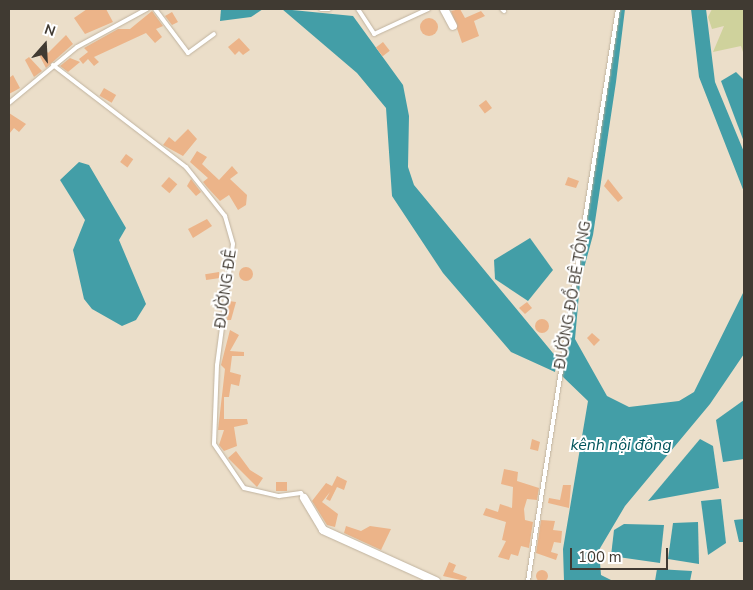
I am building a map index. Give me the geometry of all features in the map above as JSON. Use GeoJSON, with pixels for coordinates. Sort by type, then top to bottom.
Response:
{"type":"FeatureCollection","features":[{"type":"Feature","properties":{"kind":"street"},"geometry":{"type":"LineString","coordinates":[[444,9],[453,26]]}},
{"type":"Feature","properties":{"kind":"street"},"geometry":{"type":"LineString","coordinates":[[304,498],[311,516],[323,530],[436,581]]}},
{"type":"Feature","properties":{"kind":"lane"},"geometry":{"type":"LineString","coordinates":[[9,103],[54,65],[90,39],[147,9]]}},
{"type":"Feature","properties":{"kind":"lane"},"geometry":{"type":"LineString","coordinates":[[155,9],[188,53],[214,34]]}},
{"type":"Feature","properties":{"kind":"lane"},"geometry":{"type":"LineString","coordinates":[[321,9],[329,9]]}},
{"type":"Feature","properties":{"kind":"lane"},"geometry":{"type":"LineString","coordinates":[[358,9],[374,34],[428,9]]}},
{"type":"Feature","properties":{"kind":"lane","name":"ĐƯỜNG ĐỔ BÊ TÔNG"},"geometry":{"type":"LineString","coordinates":[[528,581],[618,9]]}},
{"type":"Feature","properties":{"kind":"lane","name":"ĐƯỜNG ĐÊ"},"geometry":{"type":"LineString","coordinates":[[54,65],[186,167],[225,216],[233,244],[217,365],[214,444],[244,488],[278,496],[300,493],[304,498]]}},
{"type":"Feature","properties":{"kind":"green space"},"geometry":{"type":"Polygon","coordinates":[[[712,9],[744,9],[744,55],[741,46],[713,52],[724,26],[712,29],[708,17],[712,9]]]}},
{"type":"Feature","properties":{"kind":"water"},"geometry":{"type":"Polygon","coordinates":[[[221,9],[263,9],[251,17],[220,21],[221,9]]]}},
{"type":"Feature","properties":{"kind":"water"},"geometry":{"type":"Polygon","coordinates":[[[282,9],[353,16],[403,85],[409,116],[408,167],[414,185],[557,358],[555,372],[511,352],[443,273],[392,196],[386,108],[357,73],[282,9]]]}},
{"type":"Feature","properties":{"kind":"water","name":"kênh nội đồng"},"geometry":{"type":"Polygon","coordinates":[[[619,9],[625,9],[616,82],[593,235],[580,283],[575,339],[607,396],[629,407],[679,401],[694,392],[744,291],[744,354],[710,404],[625,506],[599,550],[601,575],[613,581],[564,581],[563,549],[588,401],[562,376],[563,356],[619,9]]]}},
{"type":"Feature","properties":{"kind":"water"},"geometry":{"type":"Polygon","coordinates":[[[691,9],[706,9],[715,82],[744,152],[744,192],[699,77],[691,9]]]}},
{"type":"Feature","properties":{"kind":"water"},"geometry":{"type":"Polygon","coordinates":[[[736,72],[744,80],[744,142],[721,81],[736,72]]]}},
{"type":"Feature","properties":{"kind":"water"},"geometry":{"type":"Polygon","coordinates":[[[79,162],[89,165],[126,228],[119,240],[146,304],[136,320],[122,326],[92,309],[84,299],[73,250],[85,220],[60,180],[79,162]]]}},
{"type":"Feature","properties":{"kind":"water"},"geometry":{"type":"Polygon","coordinates":[[[530,238],[553,270],[528,301],[495,279],[494,260],[530,238]]]}},
{"type":"Feature","properties":{"kind":"water"},"geometry":{"type":"Polygon","coordinates":[[[744,400],[744,459],[723,462],[716,420],[744,400]]]}},
{"type":"Feature","properties":{"kind":"water"},"geometry":{"type":"Polygon","coordinates":[[[700,439],[713,446],[719,488],[648,501],[700,439]]]}},
{"type":"Feature","properties":{"kind":"water"},"geometry":{"type":"Polygon","coordinates":[[[721,499],[726,543],[708,555],[701,501],[721,499]]]}},
{"type":"Feature","properties":{"kind":"water"},"geometry":{"type":"Polygon","coordinates":[[[744,519],[744,542],[739,542],[734,520],[744,519]]]}},
{"type":"Feature","properties":{"kind":"water"},"geometry":{"type":"Polygon","coordinates":[[[698,522],[699,564],[668,559],[673,523],[698,522]]]}},
{"type":"Feature","properties":{"kind":"water"},"geometry":{"type":"Polygon","coordinates":[[[624,524],[664,525],[660,563],[611,556],[614,530],[624,524]]]}},
{"type":"Feature","properties":{"kind":"water"},"geometry":{"type":"Polygon","coordinates":[[[657,569],[692,571],[690,581],[655,581],[657,569]]]}},
{"type":"Feature","properties":{"kind":"building"},"geometry":{"type":"Polygon","coordinates":[[[87,9],[106,9],[113,22],[85,34],[74,18],[87,9]]]}},
{"type":"Feature","properties":{"kind":"building"},"geometry":{"type":"Polygon","coordinates":[[[460,9],[465,18],[481,11],[485,16],[474,21],[479,36],[462,43],[451,11],[460,9]]]}},
{"type":"Feature","properties":{"kind":"building"},"geometry":{"type":"Polygon","coordinates":[[[152,11],[163,26],[156,29],[162,37],[155,43],[146,33],[94,57],[99,62],[94,66],[88,59],[83,64],[79,59],[88,52],[84,48],[118,29],[130,29],[152,11]]]}},
{"type":"Feature","properties":{"kind":"building"},"geometry":{"type":"Polygon","coordinates":[[[172,12],[178,22],[172,25],[165,16],[172,12]]]}},
{"type":"Feature","properties":{"kind":"building"},"geometry":{"type":"Polygon","coordinates":[[[429,18],[435,21],[438,27],[435,33],[429,36],[423,33],[420,27],[423,21],[429,18]]]}},
{"type":"Feature","properties":{"kind":"building"},"geometry":{"type":"Polygon","coordinates":[[[66,35],[73,44],[46,68],[37,51],[44,47],[48,53],[66,35]]]}},
{"type":"Feature","properties":{"kind":"building"},"geometry":{"type":"Polygon","coordinates":[[[239,38],[250,50],[243,55],[239,51],[235,55],[228,47],[239,38]]]}},
{"type":"Feature","properties":{"kind":"building"},"geometry":{"type":"Polygon","coordinates":[[[383,42],[390,51],[383,56],[376,48],[383,42]]]}},
{"type":"Feature","properties":{"kind":"building"},"geometry":{"type":"Polygon","coordinates":[[[29,57],[42,71],[34,77],[25,60],[29,57]]]}},
{"type":"Feature","properties":{"kind":"building"},"geometry":{"type":"Polygon","coordinates":[[[70,58],[80,62],[68,72],[60,66],[70,58]]]}},
{"type":"Feature","properties":{"kind":"building"},"geometry":{"type":"Polygon","coordinates":[[[13,75],[20,88],[9,94],[9,78],[13,75]]]}},
{"type":"Feature","properties":{"kind":"building"},"geometry":{"type":"Polygon","coordinates":[[[104,88],[116,95],[112,103],[100,96],[104,88]]]}},
{"type":"Feature","properties":{"kind":"building"},"geometry":{"type":"Polygon","coordinates":[[[486,100],[492,108],[485,113],[479,105],[486,100]]]}},
{"type":"Feature","properties":{"kind":"building"},"geometry":{"type":"Polygon","coordinates":[[[9,113],[26,124],[19,132],[14,128],[9,134],[9,113]]]}},
{"type":"Feature","properties":{"kind":"building"},"geometry":{"type":"Polygon","coordinates":[[[188,129],[197,139],[183,156],[163,145],[169,137],[175,142],[188,129]]]}},
{"type":"Feature","properties":{"kind":"building"},"geometry":{"type":"Polygon","coordinates":[[[197,151],[207,157],[202,164],[219,180],[232,166],[238,173],[230,179],[247,195],[246,205],[238,210],[229,195],[220,201],[207,187],[203,182],[208,178],[190,162],[197,151]]]}},
{"type":"Feature","properties":{"kind":"building"},"geometry":{"type":"Polygon","coordinates":[[[126,154],[133,159],[127,167],[120,162],[126,154]]]}},
{"type":"Feature","properties":{"kind":"building"},"geometry":{"type":"Polygon","coordinates":[[[169,177],[177,184],[169,193],[161,186],[169,177]]]}},
{"type":"Feature","properties":{"kind":"building"},"geometry":{"type":"Polygon","coordinates":[[[568,177],[579,181],[576,188],[565,185],[568,177]]]}},
{"type":"Feature","properties":{"kind":"building"},"geometry":{"type":"Polygon","coordinates":[[[191,179],[201,192],[196,196],[187,186],[191,179]]]}},
{"type":"Feature","properties":{"kind":"building"},"geometry":{"type":"Polygon","coordinates":[[[608,179],[623,198],[618,202],[604,186],[608,179]]]}},
{"type":"Feature","properties":{"kind":"building"},"geometry":{"type":"Polygon","coordinates":[[[207,219],[212,226],[193,238],[188,229],[207,219]]]}},
{"type":"Feature","properties":{"kind":"building"},"geometry":{"type":"Polygon","coordinates":[[[246,267],[251,269],[253,274],[251,279],[246,281],[241,279],[239,274],[241,269],[246,267]]]}},
{"type":"Feature","properties":{"kind":"building"},"geometry":{"type":"Polygon","coordinates":[[[219,272],[220,278],[206,280],[205,274],[219,272]]]}},
{"type":"Feature","properties":{"kind":"building"},"geometry":{"type":"Polygon","coordinates":[[[229,301],[236,302],[231,320],[227,320],[229,301]]]}},
{"type":"Feature","properties":{"kind":"building"},"geometry":{"type":"Polygon","coordinates":[[[527,302],[532,308],[525,314],[519,308],[527,302]]]}},
{"type":"Feature","properties":{"kind":"building"},"geometry":{"type":"Polygon","coordinates":[[[539,319],[545,319],[549,326],[545,333],[539,333],[535,329],[535,323],[539,319]]]}},
{"type":"Feature","properties":{"kind":"building"},"geometry":{"type":"Polygon","coordinates":[[[230,330],[239,335],[230,351],[244,352],[244,356],[232,356],[230,372],[241,375],[239,386],[231,384],[229,397],[224,397],[224,419],[247,419],[248,424],[234,427],[237,446],[224,451],[219,445],[224,430],[218,430],[225,369],[221,365],[230,330]]]}},
{"type":"Feature","properties":{"kind":"building"},"geometry":{"type":"Polygon","coordinates":[[[592,333],[600,340],[594,346],[587,338],[592,333]]]}},
{"type":"Feature","properties":{"kind":"building"},"geometry":{"type":"Polygon","coordinates":[[[532,439],[540,442],[538,451],[530,449],[532,439]]]}},
{"type":"Feature","properties":{"kind":"building"},"geometry":{"type":"Polygon","coordinates":[[[236,451],[250,470],[263,478],[257,487],[228,458],[236,451]]]}},
{"type":"Feature","properties":{"kind":"building"},"geometry":{"type":"Polygon","coordinates":[[[504,469],[518,472],[517,481],[539,488],[537,500],[527,499],[524,509],[525,520],[533,522],[529,548],[521,546],[518,556],[511,554],[509,560],[498,557],[506,541],[502,540],[506,522],[483,515],[486,508],[498,512],[500,504],[512,508],[513,487],[501,484],[504,469]]]}},
{"type":"Feature","properties":{"kind":"building"},"geometry":{"type":"Polygon","coordinates":[[[337,476],[347,481],[344,490],[337,487],[330,501],[326,499],[330,492],[322,502],[338,514],[335,527],[327,525],[312,501],[326,483],[332,486],[337,476]]]}},
{"type":"Feature","properties":{"kind":"building"},"geometry":{"type":"Polygon","coordinates":[[[276,482],[287,482],[287,491],[276,491],[276,482]]]}},
{"type":"Feature","properties":{"kind":"building"},"geometry":{"type":"Polygon","coordinates":[[[563,485],[571,485],[569,508],[548,503],[549,498],[560,500],[563,485]]]}},
{"type":"Feature","properties":{"kind":"building"},"geometry":{"type":"Polygon","coordinates":[[[541,520],[555,521],[553,530],[562,531],[561,543],[554,542],[551,552],[558,554],[556,560],[536,553],[541,520]]]}},
{"type":"Feature","properties":{"kind":"building"},"geometry":{"type":"Polygon","coordinates":[[[346,526],[361,531],[370,526],[391,529],[381,550],[344,533],[346,526]]]}},
{"type":"Feature","properties":{"kind":"building"},"geometry":{"type":"Polygon","coordinates":[[[449,562],[456,565],[453,572],[467,577],[465,581],[443,576],[449,562]]]}},
{"type":"Feature","properties":{"kind":"building"},"geometry":{"type":"Polygon","coordinates":[[[540,570],[544,570],[548,576],[544,582],[540,582],[536,578],[536,574],[540,570]]]}}]}
